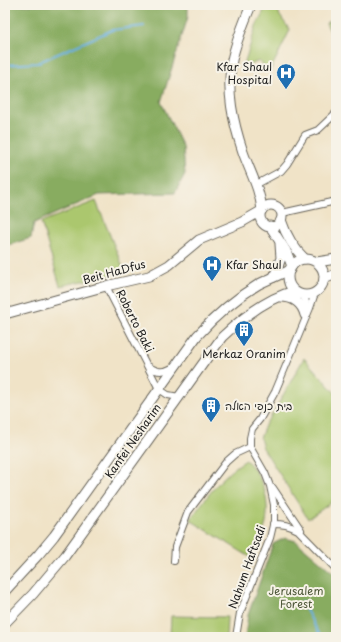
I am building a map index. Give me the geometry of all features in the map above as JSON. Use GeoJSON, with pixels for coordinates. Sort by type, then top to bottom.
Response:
{"type":"FeatureCollection","features":[{"type":"Feature","properties":{"kind":"street"},"geometry":{"type":"LineString","coordinates":[[251,5],[232,58],[230,91],[234,121],[245,157],[257,184],[273,205],[280,208],[284,229],[288,238],[296,250],[305,259]]}},
{"type":"Feature","properties":{"kind":"street"},"geometry":{"type":"LineString","coordinates":[[257,184],[281,171],[305,135],[318,130],[336,113]]}},
{"type":"Feature","properties":{"kind":"street"},"geometry":{"type":"LineString","coordinates":[[257,184],[262,211],[261,217],[278,238],[288,255],[291,268]]}},
{"type":"Feature","properties":{"kind":"street"},"geometry":{"type":"LineString","coordinates":[[267,225],[277,225],[282,216],[336,201]]}},
{"type":"Feature","properties":{"kind":"street"},"geometry":{"type":"LineString","coordinates":[[262,211],[268,205],[273,205]]}},
{"type":"Feature","properties":{"kind":"street","name":"Beit HaDfus"},"geometry":{"type":"LineString","coordinates":[[5,314],[148,276],[169,265],[199,240],[242,222],[262,211]]}},
{"type":"Feature","properties":{"kind":"street","name":"Beit HaDfus"},"geometry":{"type":"LineString","coordinates":[[242,222],[267,225]]}},
{"type":"Feature","properties":{"kind":"street"},"geometry":{"type":"LineString","coordinates":[[274,277],[281,258],[278,238]]}},
{"type":"Feature","properties":{"kind":"street"},"geometry":{"type":"LineString","coordinates":[[301,328],[305,315],[306,304],[289,282],[288,275],[291,268],[299,260],[305,259],[317,262],[336,259]]}},
{"type":"Feature","properties":{"kind":"street"},"geometry":{"type":"LineString","coordinates":[[299,293],[309,295],[315,293],[322,286],[324,279],[322,269],[317,262]]}},
{"type":"Feature","properties":{"kind":"street","name":"Kanfei Nesharim"},"geometry":{"type":"LineString","coordinates":[[5,591],[54,536],[197,336],[239,298],[260,284],[291,268]]}},
{"type":"Feature","properties":{"kind":"street"},"geometry":{"type":"LineString","coordinates":[[324,279],[336,274]]}},
{"type":"Feature","properties":{"kind":"street","name":"Roberto Baki"},"geometry":{"type":"LineString","coordinates":[[106,286],[159,389]]}},
{"type":"Feature","properties":{"kind":"street","name":"Kanfei Nesharim"},"geometry":{"type":"LineString","coordinates":[[5,623],[33,594],[65,556],[222,337],[248,316],[275,298],[299,293]]}},
{"type":"Feature","properties":{"kind":"street"},"geometry":{"type":"LineString","coordinates":[[174,561],[174,547],[188,512],[226,462],[250,446],[252,429],[275,392],[315,293]]}},
{"type":"Feature","properties":{"kind":"street"},"geometry":{"type":"LineString","coordinates":[[275,298],[286,297],[296,300],[305,315]]}},
{"type":"Feature","properties":{"kind":"street","name":"Roberto Baki"},"geometry":{"type":"LineString","coordinates":[[146,365],[160,372],[167,371],[174,367]]}},
{"type":"Feature","properties":{"kind":"street"},"geometry":{"type":"LineString","coordinates":[[159,389],[168,395],[179,396]]}},
{"type":"Feature","properties":{"kind":"street","name":"Nahum Haftsadi"},"geometry":{"type":"LineString","coordinates":[[236,637],[240,613],[270,538],[273,524],[274,505],[268,481],[250,446]]}},
{"type":"Feature","properties":{"kind":"street"},"geometry":{"type":"LineString","coordinates":[[268,481],[304,535]]}},
{"type":"Feature","properties":{"kind":"street"},"geometry":{"type":"LineString","coordinates":[[273,524],[290,526],[298,530],[336,569]]}},
{"type":"Feature","properties":{"kind":"green space"},"geometry":{"type":"Polygon","coordinates":[[[5,5],[188,5],[188,17],[161,102],[183,147],[185,174],[175,193],[99,195],[34,223],[31,238],[5,246],[5,5]]]}},
{"type":"Feature","properties":{"kind":"green space"},"geometry":{"type":"Polygon","coordinates":[[[267,5],[276,5],[280,16],[290,30],[270,71],[259,61],[243,68],[256,26],[267,5]]]}},
{"type":"Feature","properties":{"kind":"green space"},"geometry":{"type":"Polygon","coordinates":[[[336,18],[336,44],[326,23],[336,18]]]}},
{"type":"Feature","properties":{"kind":"green space"},"geometry":{"type":"Polygon","coordinates":[[[96,201],[125,272],[60,286],[41,222],[96,201]]]}},
{"type":"Feature","properties":{"kind":"green space"},"geometry":{"type":"Polygon","coordinates":[[[304,358],[336,394],[336,499],[308,519],[263,448],[260,438],[266,423],[304,358]]]}},
{"type":"Feature","properties":{"kind":"green space"},"geometry":{"type":"Polygon","coordinates":[[[246,460],[257,473],[261,481],[267,506],[265,527],[250,557],[190,520],[222,479],[246,460]]]}},
{"type":"Feature","properties":{"kind":"green space","name":"Jerusalem Forest"},"geometry":{"type":"Polygon","coordinates":[[[285,538],[296,541],[336,575],[336,637],[245,637],[248,615],[273,544],[285,538]]]}},
{"type":"Feature","properties":{"kind":"green space"},"geometry":{"type":"Polygon","coordinates":[[[171,616],[227,617],[226,637],[170,637],[171,616]]]}},
{"type":"Feature","properties":{"kind":"waterway"},"geometry":{"type":"LineString","coordinates":[[5,65],[37,63],[112,30],[144,26]]}},
{"type":"Feature","properties":{"kind":"waterway"},"geometry":{"type":"LineString","coordinates":[[301,601],[321,637]]}},
{"type":"Feature","properties":{"kind":"place","name":"Kfar Shaul Hospital"},"geometry":{"type":"Point","coordinates":[286,90]}},
{"type":"Feature","properties":{"kind":"place","name":"Kfar Shaul"},"geometry":{"type":"Point","coordinates":[212,282]}},
{"type":"Feature","properties":{"kind":"place","name":"Merkaz Oranim"},"geometry":{"type":"Point","coordinates":[244,347]}},
{"type":"Feature","properties":{"kind":"place","name":"בית כנפי האלה"},"geometry":{"type":"Point","coordinates":[211,423]}}]}
